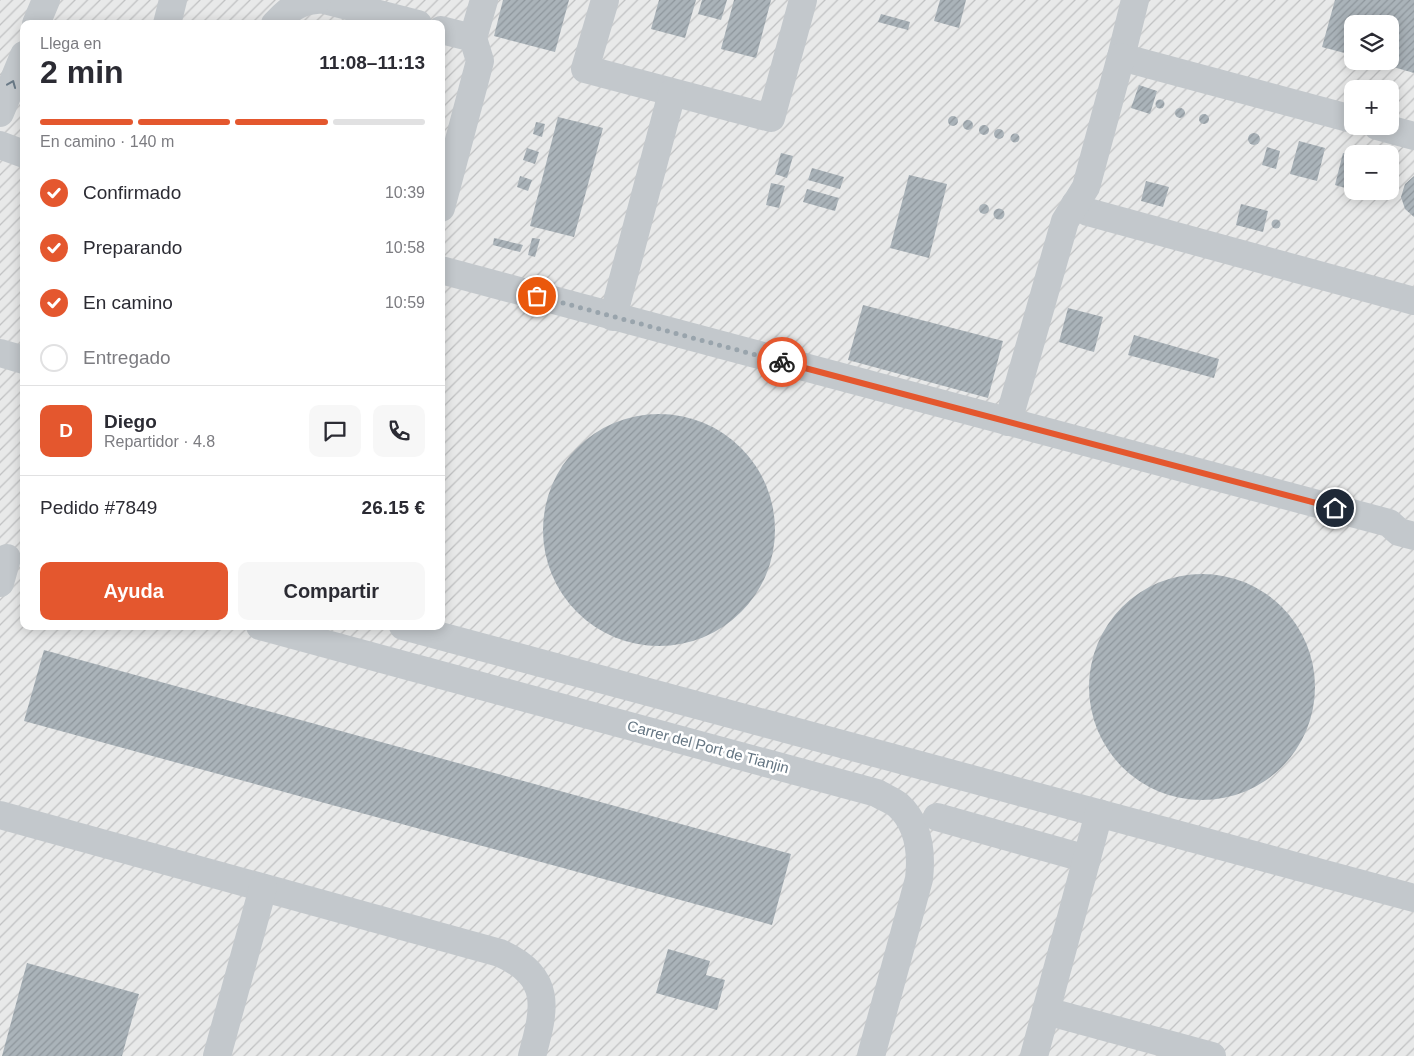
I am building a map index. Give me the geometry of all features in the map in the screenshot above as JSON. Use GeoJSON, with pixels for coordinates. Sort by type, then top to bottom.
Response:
{"type":"FeatureCollection","features":[{"type":"Feature","properties":{"kind":"street"},"geometry":{"type":"LineString","coordinates":[[38,20],[46,0]]}},
{"type":"Feature","properties":{"kind":"street"},"geometry":{"type":"LineString","coordinates":[[168,20],[173,0]]}},
{"type":"Feature","properties":{"kind":"street"},"geometry":{"type":"LineString","coordinates":[[279,20],[296,5],[306,1],[317,0]]}},
{"type":"Feature","properties":{"kind":"street"},"geometry":{"type":"LineString","coordinates":[[324,0],[402,20]]}},
{"type":"Feature","properties":{"kind":"street"},"geometry":{"type":"LineString","coordinates":[[445,193],[480,61],[473,38],[484,0]]}},
{"type":"Feature","properties":{"kind":"street"},"geometry":{"type":"LineString","coordinates":[[605,0],[585,69],[771,118],[803,0]]}},
{"type":"Feature","properties":{"kind":"street"},"geometry":{"type":"LineString","coordinates":[[1008,422],[1065,221],[1086,187],[1136,0]]}},
{"type":"Feature","properties":{"kind":"street"},"geometry":{"type":"LineString","coordinates":[[445,31],[473,38]]}},
{"type":"Feature","properties":{"kind":"street"},"geometry":{"type":"LineString","coordinates":[[1121,57],[1344,118]]}},
{"type":"Feature","properties":{"kind":"street"},"geometry":{"type":"LineString","coordinates":[[0,113],[20,64]]}},
{"type":"Feature","properties":{"kind":"street"},"geometry":{"type":"LineString","coordinates":[[613,317],[672,93]]}},
{"type":"Feature","properties":{"kind":"street"},"geometry":{"type":"LineString","coordinates":[[1399,132],[1414,136]]}},
{"type":"Feature","properties":{"kind":"street"},"geometry":{"type":"LineString","coordinates":[[0,145],[20,152]]}},
{"type":"Feature","properties":{"kind":"street"},"geometry":{"type":"LineString","coordinates":[[1075,204],[1088,212],[1414,301]]}},
{"type":"Feature","properties":{"kind":"street"},"geometry":{"type":"LineString","coordinates":[[445,271],[1389,523],[1399,532],[1414,536]]}},
{"type":"Feature","properties":{"kind":"street"},"geometry":{"type":"LineString","coordinates":[[0,353],[20,359]]}},
{"type":"Feature","properties":{"kind":"street","name":"Carrer del Port de Tianjin"},"geometry":{"type":"LineString","coordinates":[[275,630],[877,793],[897,804],[910,819],[918,840],[921,859],[919,879],[870,1056]]}},
{"type":"Feature","properties":{"kind":"street"},"geometry":{"type":"LineString","coordinates":[[418,630],[1414,898]]}},
{"type":"Feature","properties":{"kind":"street"},"geometry":{"type":"LineString","coordinates":[[1039,1055],[1046,1011],[1100,813]]}},
{"type":"Feature","properties":{"kind":"street"},"geometry":{"type":"LineString","coordinates":[[0,815],[500,953],[515,960],[528,970],[536,980],[541,996],[540,1020],[532,1056]]}},
{"type":"Feature","properties":{"kind":"street"},"geometry":{"type":"LineString","coordinates":[[937,817],[1087,859]]}},
{"type":"Feature","properties":{"kind":"street"},"geometry":{"type":"LineString","coordinates":[[217,1056],[263,888]]}},
{"type":"Feature","properties":{"kind":"street"},"geometry":{"type":"LineString","coordinates":[[1046,1011],[1212,1056]]}},
{"type":"Feature","properties":{"kind":"shaded area"},"geometry":{"type":"Polygon","coordinates":[[[0,0],[1414,0],[1414,1056],[0,1056],[0,0]]]}},
{"type":"Feature","properties":{"kind":"building"},"geometry":{"type":"Polygon","coordinates":[[[503,0],[569,0],[555,52],[494,36],[503,0]]]}},
{"type":"Feature","properties":{"kind":"building"},"geometry":{"type":"Polygon","coordinates":[[[659,0],[696,0],[685,38],[651,29],[659,0]]]}},
{"type":"Feature","properties":{"kind":"building"},"geometry":{"type":"Polygon","coordinates":[[[702,0],[727,0],[721,20],[698,14],[702,0]]]}},
{"type":"Feature","properties":{"kind":"building"},"geometry":{"type":"Polygon","coordinates":[[[734,0],[771,0],[756,58],[721,49],[734,0]]]}},
{"type":"Feature","properties":{"kind":"building"},"geometry":{"type":"Polygon","coordinates":[[[940,0],[966,0],[959,28],[934,21],[940,0]]]}},
{"type":"Feature","properties":{"kind":"building"},"geometry":{"type":"Polygon","coordinates":[[[1335,0],[1414,0],[1414,73],[1399,69],[1399,15],[1344,15],[1344,53],[1322,47],[1335,0]]]}},
{"type":"Feature","properties":{"kind":"building"},"geometry":{"type":"Polygon","coordinates":[[[881,14],[910,22],[908,30],[878,22],[881,14]]]}},
{"type":"Feature","properties":{"kind":"building"},"geometry":{"type":"Polygon","coordinates":[[[1139,85],[1157,91],[1150,114],[1131,108],[1139,85]]]}},
{"type":"Feature","properties":{"kind":"building"},"geometry":{"type":"Polygon","coordinates":[[[1160,99],[1165,104],[1160,109],[1155,104],[1160,99]]]}},
{"type":"Feature","properties":{"kind":"building"},"geometry":{"type":"Polygon","coordinates":[[[1178,108],[1182,108],[1185,113],[1184,117],[1178,118],[1175,115],[1175,111],[1178,108]]]}},
{"type":"Feature","properties":{"kind":"building"},"geometry":{"type":"Polygon","coordinates":[[[1202,114],[1206,114],[1209,119],[1208,123],[1202,124],[1199,121],[1199,117],[1202,114]]]}},
{"type":"Feature","properties":{"kind":"building"},"geometry":{"type":"Polygon","coordinates":[[[951,116],[955,116],[958,121],[957,125],[951,126],[948,123],[948,119],[951,116]]]}},
{"type":"Feature","properties":{"kind":"building"},"geometry":{"type":"Polygon","coordinates":[[[558,117],[603,128],[574,237],[530,226],[558,117]]]}},
{"type":"Feature","properties":{"kind":"building"},"geometry":{"type":"Polygon","coordinates":[[[968,120],[973,125],[968,130],[963,125],[968,120]]]}},
{"type":"Feature","properties":{"kind":"building"},"geometry":{"type":"Polygon","coordinates":[[[536,122],[545,124],[542,137],[533,134],[536,122]]]}},
{"type":"Feature","properties":{"kind":"building"},"geometry":{"type":"Polygon","coordinates":[[[982,125],[986,125],[989,130],[988,134],[982,135],[979,132],[979,128],[982,125]]]}},
{"type":"Feature","properties":{"kind":"building"},"geometry":{"type":"Polygon","coordinates":[[[997,129],[1001,129],[1004,134],[1003,138],[997,139],[994,136],[994,132],[997,129]]]}},
{"type":"Feature","properties":{"kind":"building"},"geometry":{"type":"Polygon","coordinates":[[[1015,133],[1020,138],[1015,143],[1010,138],[1015,133]]]}},
{"type":"Feature","properties":{"kind":"building"},"geometry":{"type":"Polygon","coordinates":[[[1252,133],[1256,133],[1260,139],[1256,145],[1252,145],[1248,141],[1248,137],[1252,133]]]}},
{"type":"Feature","properties":{"kind":"building"},"geometry":{"type":"Polygon","coordinates":[[[1299,141],[1325,148],[1317,181],[1290,174],[1299,141]]]}},
{"type":"Feature","properties":{"kind":"building"},"geometry":{"type":"Polygon","coordinates":[[[1267,147],[1280,151],[1276,169],[1262,165],[1267,147]]]}},
{"type":"Feature","properties":{"kind":"building"},"geometry":{"type":"Polygon","coordinates":[[[527,148],[539,152],[535,164],[523,160],[527,148]]]}},
{"type":"Feature","properties":{"kind":"building"},"geometry":{"type":"Polygon","coordinates":[[[781,153],[793,156],[787,178],[775,174],[781,153]]]}},
{"type":"Feature","properties":{"kind":"building"},"geometry":{"type":"Polygon","coordinates":[[[1343,153],[1344,153],[1344,188],[1335,185],[1343,153]]]}},
{"type":"Feature","properties":{"kind":"building"},"geometry":{"type":"Polygon","coordinates":[[[812,168],[844,177],[840,189],[808,180],[812,168]]]}},
{"type":"Feature","properties":{"kind":"building"},"geometry":{"type":"Polygon","coordinates":[[[909,175],[947,184],[929,258],[890,248],[909,175]]]}},
{"type":"Feature","properties":{"kind":"building"},"geometry":{"type":"Polygon","coordinates":[[[520,176],[532,180],[528,191],[517,187],[520,176]]]}},
{"type":"Feature","properties":{"kind":"building"},"geometry":{"type":"Polygon","coordinates":[[[1414,176],[1414,217],[1405,209],[1401,197],[1405,184],[1414,176]]]}},
{"type":"Feature","properties":{"kind":"building"},"geometry":{"type":"Polygon","coordinates":[[[1146,181],[1169,187],[1163,207],[1141,201],[1146,181]]]}},
{"type":"Feature","properties":{"kind":"building"},"geometry":{"type":"Polygon","coordinates":[[[771,183],[785,186],[779,208],[766,205],[771,183]]]}},
{"type":"Feature","properties":{"kind":"building"},"geometry":{"type":"Polygon","coordinates":[[[807,189],[839,198],[835,211],[803,202],[807,189]]]}},
{"type":"Feature","properties":{"kind":"building"},"geometry":{"type":"Polygon","coordinates":[[[982,204],[986,204],[989,209],[988,213],[982,214],[979,211],[979,207],[982,204]]]}},
{"type":"Feature","properties":{"kind":"building"},"geometry":{"type":"Polygon","coordinates":[[[1241,204],[1268,211],[1263,232],[1236,225],[1241,204]]]}},
{"type":"Feature","properties":{"kind":"building"},"geometry":{"type":"Polygon","coordinates":[[[997,209],[1001,209],[1004,214],[1003,218],[997,219],[994,216],[994,212],[997,209]]]}},
{"type":"Feature","properties":{"kind":"building"},"geometry":{"type":"Polygon","coordinates":[[[1276,220],[1280,224],[1276,228],[1272,224],[1276,220]]]}},
{"type":"Feature","properties":{"kind":"building"},"geometry":{"type":"Polygon","coordinates":[[[494,238],[523,245],[520,252],[493,245],[494,238]]]}},
{"type":"Feature","properties":{"kind":"building"},"geometry":{"type":"Polygon","coordinates":[[[532,238],[540,239],[535,257],[528,255],[532,238]]]}},
{"type":"Feature","properties":{"kind":"building"},"geometry":{"type":"Polygon","coordinates":[[[863,305],[1003,341],[988,398],[848,360],[863,305]]]}},
{"type":"Feature","properties":{"kind":"building"},"geometry":{"type":"Polygon","coordinates":[[[1068,308],[1103,317],[1094,352],[1059,342],[1068,308]]]}},
{"type":"Feature","properties":{"kind":"building"},"geometry":{"type":"Polygon","coordinates":[[[1134,335],[1219,359],[1214,378],[1128,355],[1134,335]]]}},
{"type":"Feature","properties":{"kind":"building"},"geometry":{"type":"Polygon","coordinates":[[[659,414],[682,416],[703,423],[714,428],[741,448],[761,475],[766,486],[773,507],[775,530],[773,553],[766,574],[761,585],[741,612],[714,632],[703,637],[682,644],[659,646],[636,644],[615,637],[604,632],[577,612],[557,585],[552,574],[545,553],[543,530],[545,507],[552,486],[557,475],[577,448],[604,428],[615,423],[636,416],[659,414]]]}},
{"type":"Feature","properties":{"kind":"building"},"geometry":{"type":"Polygon","coordinates":[[[1202,574],[1224,576],[1255,587],[1282,607],[1302,634],[1313,665],[1315,687],[1313,709],[1302,740],[1282,767],[1255,787],[1224,798],[1202,800],[1180,798],[1149,787],[1122,767],[1102,740],[1091,709],[1089,687],[1091,665],[1102,634],[1122,607],[1149,587],[1180,576],[1202,574]]]}},
{"type":"Feature","properties":{"kind":"building"},"geometry":{"type":"Polygon","coordinates":[[[44,650],[791,854],[772,925],[24,721],[44,650]]]}},
{"type":"Feature","properties":{"kind":"building"},"geometry":{"type":"Polygon","coordinates":[[[668,949],[710,961],[706,975],[725,980],[717,1010],[656,993],[668,949]]]}},
{"type":"Feature","properties":{"kind":"building"},"geometry":{"type":"Polygon","coordinates":[[[27,963],[139,994],[122,1056],[2,1056],[27,963]]]}},
{"type":"Feature","properties":{"kind":"way so far"},"geometry":{"type":"LineString","coordinates":[[537,296],[782,362]]}},
{"type":"Feature","properties":{"kind":"route"},"geometry":{"type":"LineString","coordinates":[[782,362],[1335,508]]}}]}
